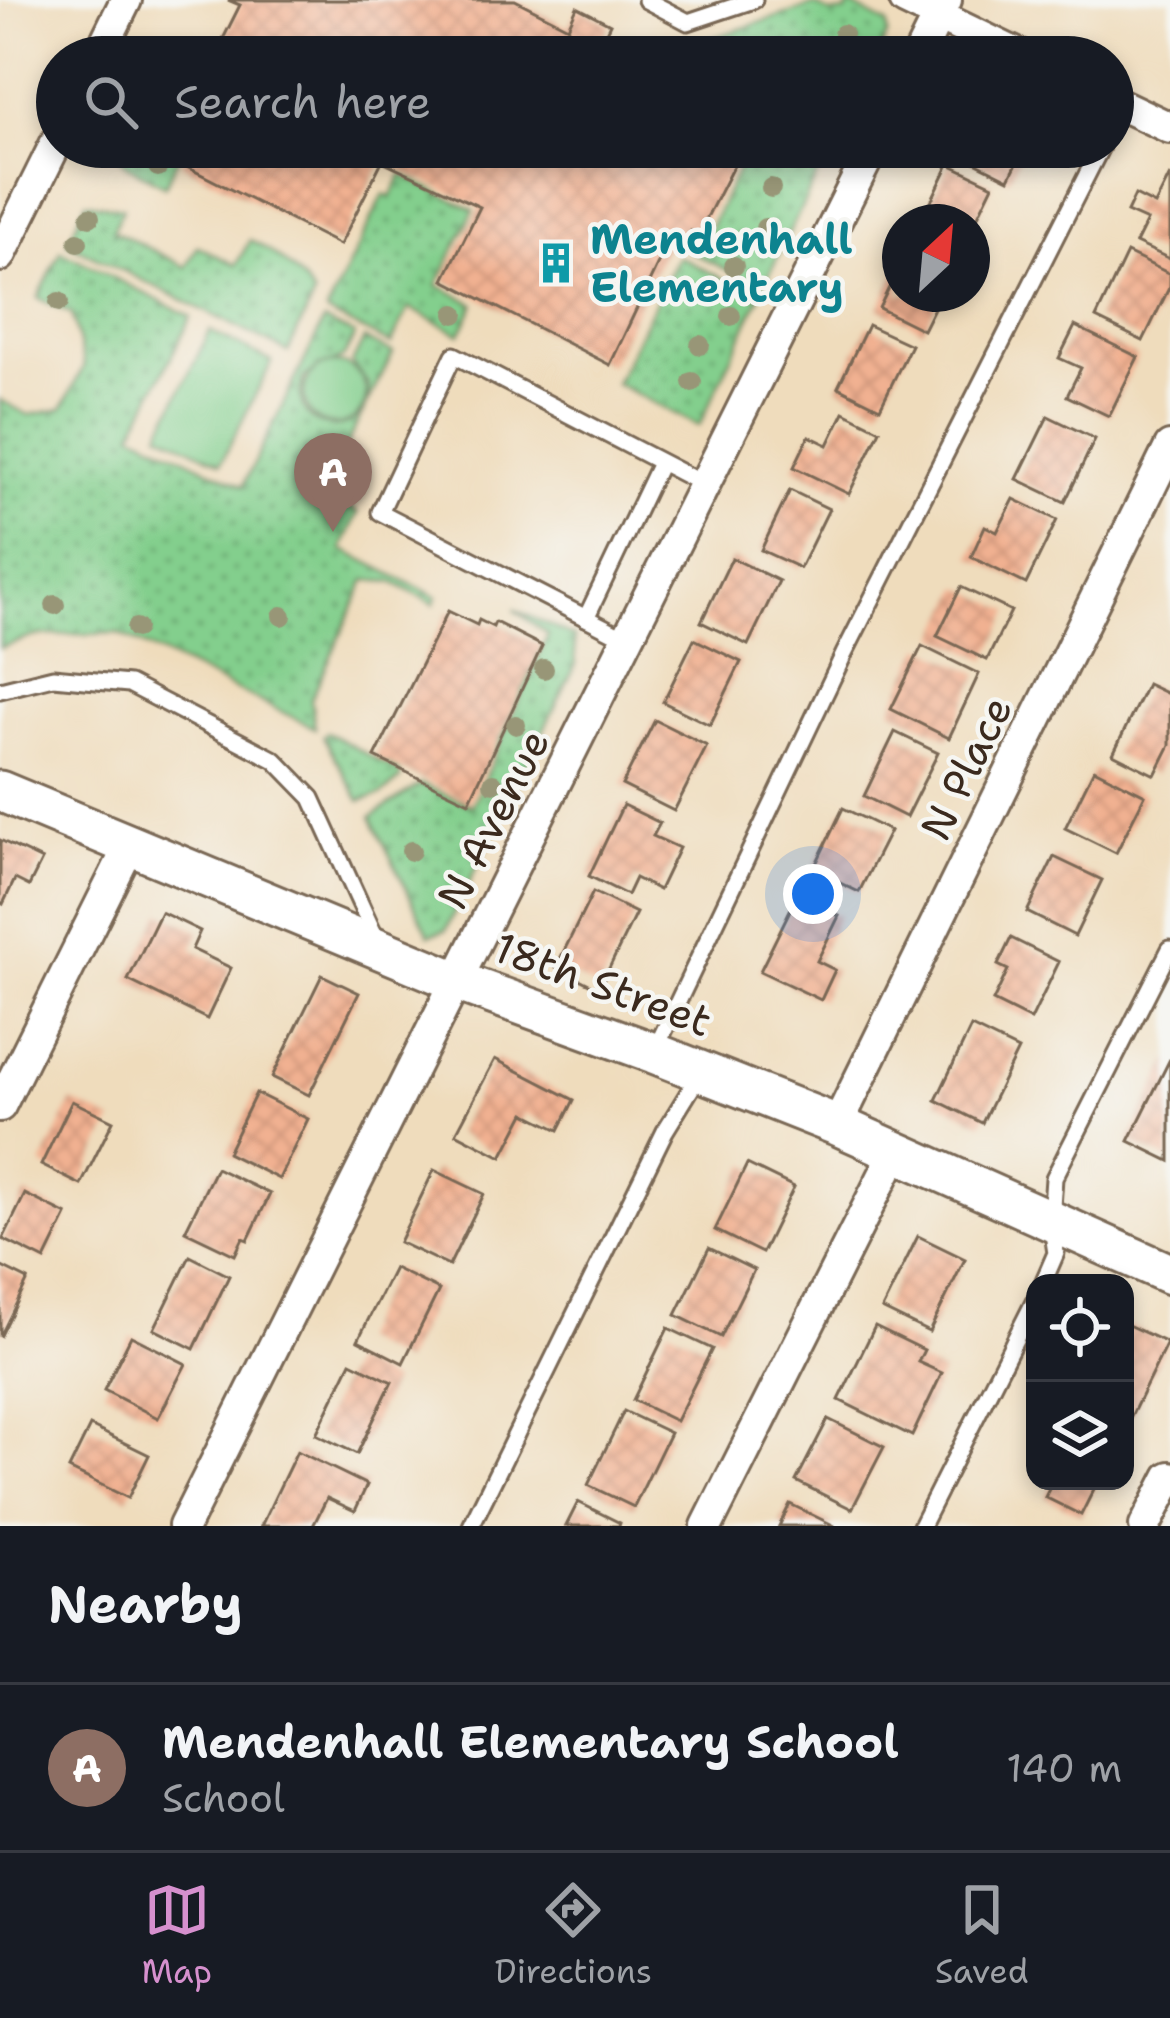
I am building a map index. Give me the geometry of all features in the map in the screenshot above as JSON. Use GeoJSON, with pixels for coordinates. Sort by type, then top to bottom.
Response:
{"type":"FeatureCollection","features":[{"type":"Feature","properties":{"kind":"street"},"geometry":{"type":"LineString","coordinates":[[108,36],[126,0]]}},
{"type":"Feature","properties":{"kind":"street"},"geometry":{"type":"LineString","coordinates":[[905,0],[942,8],[988,36]]}},
{"type":"Feature","properties":{"kind":"street"},"geometry":{"type":"LineString","coordinates":[[928,36],[942,8]]}},
{"type":"Feature","properties":{"kind":"street"},"geometry":{"type":"LineString","coordinates":[[1134,116],[1170,128]]}},
{"type":"Feature","properties":{"kind":"street"},"geometry":{"type":"LineString","coordinates":[[0,256],[43,168]]}},
{"type":"Feature","properties":{"kind":"street","name":"N Avenue"},"geometry":{"type":"LineString","coordinates":[[184,1526],[864,168]]}},
{"type":"Feature","properties":{"kind":"street","name":"N Place"},"geometry":{"type":"LineString","coordinates":[[837,1125],[1170,447]]}},
{"type":"Feature","properties":{"kind":"street","name":"18th Street"},"geometry":{"type":"LineString","coordinates":[[0,791],[459,982],[837,1125],[1170,1274]]}},
{"type":"Feature","properties":{"kind":"street"},"geometry":{"type":"LineString","coordinates":[[0,1106],[130,845]]}},
{"type":"Feature","properties":{"kind":"street"},"geometry":{"type":"LineString","coordinates":[[707,1526],[896,1151]]}},
{"type":"Feature","properties":{"kind":"street"},"geometry":{"type":"LineString","coordinates":[[1145,1526],[1170,1477]]}},
{"type":"Feature","properties":{"kind":"lane"},"geometry":{"type":"LineString","coordinates":[[646,0],[688,22],[754,0]]}},
{"type":"Feature","properties":{"kind":"lane"},"geometry":{"type":"LineString","coordinates":[[654,1053],[844,654],[1090,168]]}},
{"type":"Feature","properties":{"kind":"lane"},"geometry":{"type":"LineString","coordinates":[[629,640],[380,512],[454,355],[705,485]]}},
{"type":"Feature","properties":{"kind":"lane"},"geometry":{"type":"LineString","coordinates":[[586,618],[660,463]]}},
{"type":"Feature","properties":{"kind":"lane"},"geometry":{"type":"LineString","coordinates":[[0,690],[53,676],[129,684],[275,760],[312,798],[376,938],[375,947]]}},
{"type":"Feature","properties":{"kind":"lane"},"geometry":{"type":"LineString","coordinates":[[1046,1274],[1056,1253],[1051,1221],[1054,1178],[1170,949]]}},
{"type":"Feature","properties":{"kind":"lane"},"geometry":{"type":"LineString","coordinates":[[470,1526],[665,1131],[701,1071]]}},
{"type":"Feature","properties":{"kind":"lane"},"geometry":{"type":"LineString","coordinates":[[921,1526],[1026,1318]]}},
{"type":"Feature","properties":{"kind":"green space"},"geometry":{"type":"Polygon","coordinates":[[[814,5],[831,14],[846,12],[850,5],[887,24],[888,34],[887,36],[719,36],[814,5]]]}},
{"type":"Feature","properties":{"kind":"green space"},"geometry":{"type":"Polygon","coordinates":[[[132,168],[173,168],[165,186],[132,168]]]}},
{"type":"Feature","properties":{"kind":"green space"},"geometry":{"type":"Polygon","coordinates":[[[739,168],[821,168],[763,287],[686,250],[692,239],[702,243],[739,168]]]}},
{"type":"Feature","properties":{"kind":"green space"},"geometry":{"type":"Polygon","coordinates":[[[402,175],[474,210],[437,285],[475,304],[460,334],[409,308],[391,344],[326,312],[384,194],[391,197],[402,175]]]}},
{"type":"Feature","properties":{"kind":"green space"},"geometry":{"type":"Polygon","coordinates":[[[86,202],[123,208],[113,230],[186,267],[198,246],[236,265],[250,240],[277,257],[314,296],[288,352],[67,243],[86,202]]]}},
{"type":"Feature","properties":{"kind":"green space"},"geometry":{"type":"Polygon","coordinates":[[[61,251],[191,317],[133,432],[243,486],[324,321],[355,335],[344,357],[304,377],[301,397],[306,412],[317,422],[345,425],[366,404],[368,384],[352,363],[364,339],[393,353],[322,493],[358,513],[342,549],[437,597],[434,604],[392,582],[366,580],[311,699],[315,728],[118,633],[35,636],[0,648],[0,400],[29,415],[62,409],[84,366],[72,314],[38,298],[61,251]]]}},
{"type":"Feature","properties":{"kind":"green space"},"geometry":{"type":"Polygon","coordinates":[[[678,256],[760,297],[699,426],[615,383],[678,256]]]}},
{"type":"Feature","properties":{"kind":"green space"},"geometry":{"type":"Polygon","coordinates":[[[210,331],[272,362],[221,463],[160,432],[210,331]]]}},
{"type":"Feature","properties":{"kind":"green space"},"geometry":{"type":"Polygon","coordinates":[[[335,363],[357,372],[366,394],[357,416],[335,425],[313,416],[304,394],[313,372],[335,363]]]}},
{"type":"Feature","properties":{"kind":"green space"},"geometry":{"type":"Polygon","coordinates":[[[514,609],[574,637],[576,664],[446,930],[429,935],[371,817],[421,784],[472,806],[548,635],[514,609]]]}},
{"type":"Feature","properties":{"kind":"green space"},"geometry":{"type":"Polygon","coordinates":[[[327,732],[399,772],[401,779],[381,795],[360,801],[323,736],[327,732]]]}},
{"type":"Feature","properties":{"kind":"building"},"geometry":{"type":"Polygon","coordinates":[[[228,0],[515,0],[568,27],[577,7],[610,24],[604,36],[224,36],[240,5],[228,0]]]}},
{"type":"Feature","properties":{"kind":"building","name":"Mendenhall Elementary"},"geometry":{"type":"Polygon","coordinates":[[[189,168],[378,168],[340,245],[189,168]]]}},
{"type":"Feature","properties":{"kind":"building","name":"Mendenhall Elementary"},"geometry":{"type":"Polygon","coordinates":[[[397,168],[732,168],[698,235],[691,231],[684,245],[670,238],[610,365],[444,280],[480,207],[397,168]]]}},
{"type":"Feature","properties":{"kind":"building"},"geometry":{"type":"Polygon","coordinates":[[[947,168],[993,185],[984,204],[930,204],[947,168]]]}},
{"type":"Feature","properties":{"kind":"building"},"geometry":{"type":"Polygon","coordinates":[[[987,168],[1014,168],[1009,179],[987,168]]]}},
{"type":"Feature","properties":{"kind":"building"},"geometry":{"type":"Polygon","coordinates":[[[1170,175],[1170,259],[1136,243],[1147,221],[1127,212],[1135,195],[1155,205],[1170,175]]]}},
{"type":"Feature","properties":{"kind":"building"},"geometry":{"type":"Polygon","coordinates":[[[1127,253],[1170,274],[1170,286],[1143,341],[1096,318],[1127,253]]]}},
{"type":"Feature","properties":{"kind":"building"},"geometry":{"type":"Polygon","coordinates":[[[887,312],[932,312],[923,330],[887,312]]]}},
{"type":"Feature","properties":{"kind":"building"},"geometry":{"type":"Polygon","coordinates":[[[868,325],[911,345],[880,408],[838,387],[868,325]]]}},
{"type":"Feature","properties":{"kind":"building"},"geometry":{"type":"Polygon","coordinates":[[[1075,326],[1138,357],[1109,416],[1067,396],[1081,368],[1059,358],[1075,326]]]}},
{"type":"Feature","properties":{"kind":"building"},"geometry":{"type":"Polygon","coordinates":[[[844,412],[880,430],[849,494],[794,467],[809,436],[828,445],[844,412]]]}},
{"type":"Feature","properties":{"kind":"building"},"geometry":{"type":"Polygon","coordinates":[[[1048,416],[1095,439],[1065,502],[1017,479],[1048,416]]]}},
{"type":"Feature","properties":{"kind":"building"},"geometry":{"type":"Polygon","coordinates":[[[790,490],[829,509],[800,568],[761,550],[790,490]]]}},
{"type":"Feature","properties":{"kind":"building"},"geometry":{"type":"Polygon","coordinates":[[[1014,499],[1057,520],[1026,584],[971,557],[985,526],[997,532],[1014,499]]]}},
{"type":"Feature","properties":{"kind":"building"},"geometry":{"type":"Polygon","coordinates":[[[732,558],[779,581],[748,645],[701,622],[732,558]]]}},
{"type":"Feature","properties":{"kind":"building"},"geometry":{"type":"Polygon","coordinates":[[[961,587],[1011,611],[987,660],[937,636],[961,587]]]}},
{"type":"Feature","properties":{"kind":"building"},"geometry":{"type":"Polygon","coordinates":[[[448,611],[477,625],[479,620],[493,627],[495,622],[542,646],[469,802],[375,757],[448,611]]]}},
{"type":"Feature","properties":{"kind":"building"},"geometry":{"type":"Polygon","coordinates":[[[694,639],[741,662],[710,725],[663,702],[694,639]]]}},
{"type":"Feature","properties":{"kind":"building"},"geometry":{"type":"Polygon","coordinates":[[[922,646],[979,674],[949,738],[891,709],[922,646]]]}},
{"type":"Feature","properties":{"kind":"building"},"geometry":{"type":"Polygon","coordinates":[[[1147,684],[1170,695],[1170,745],[1155,775],[1113,754],[1147,684]]]}},
{"type":"Feature","properties":{"kind":"building"},"geometry":{"type":"Polygon","coordinates":[[[655,720],[707,746],[674,811],[622,785],[655,720]]]}},
{"type":"Feature","properties":{"kind":"building"},"geometry":{"type":"Polygon","coordinates":[[[895,732],[938,753],[906,817],[864,796],[895,732]]]}},
{"type":"Feature","properties":{"kind":"building"},"geometry":{"type":"Polygon","coordinates":[[[1094,769],[1145,795],[1116,853],[1065,828],[1094,769]]]}},
{"type":"Feature","properties":{"kind":"building"},"geometry":{"type":"Polygon","coordinates":[[[623,805],[660,823],[653,836],[679,848],[659,890],[635,878],[627,895],[589,876],[623,805]]]}},
{"type":"Feature","properties":{"kind":"building"},"geometry":{"type":"Polygon","coordinates":[[[843,808],[890,831],[859,892],[813,870],[843,808]]]}},
{"type":"Feature","properties":{"kind":"building"},"geometry":{"type":"Polygon","coordinates":[[[0,840],[42,860],[29,886],[15,879],[3,904],[0,902],[0,840]]]}},
{"type":"Feature","properties":{"kind":"building"},"geometry":{"type":"Polygon","coordinates":[[[1054,857],[1102,880],[1075,936],[1027,912],[1054,857]]]}},
{"type":"Feature","properties":{"kind":"building"},"geometry":{"type":"Polygon","coordinates":[[[593,892],[636,913],[599,989],[556,967],[593,892]]]}},
{"type":"Feature","properties":{"kind":"building"},"geometry":{"type":"Polygon","coordinates":[[[797,896],[839,916],[817,961],[835,970],[821,1000],[760,971],[797,896]]]}},
{"type":"Feature","properties":{"kind":"building"},"geometry":{"type":"Polygon","coordinates":[[[161,912],[200,931],[192,949],[231,968],[207,1019],[128,980],[161,912]]]}},
{"type":"Feature","properties":{"kind":"building"},"geometry":{"type":"Polygon","coordinates":[[[1011,938],[1059,962],[1031,1020],[993,1001],[1008,970],[998,965],[1011,938]]]}},
{"type":"Feature","properties":{"kind":"building"},"geometry":{"type":"Polygon","coordinates":[[[322,975],[359,993],[309,1095],[272,1077],[322,975]]]}},
{"type":"Feature","properties":{"kind":"building"},"geometry":{"type":"Polygon","coordinates":[[[971,1027],[1018,1050],[982,1123],[936,1100],[971,1027]]]}},
{"type":"Feature","properties":{"kind":"building"},"geometry":{"type":"Polygon","coordinates":[[[495,1059],[574,1100],[559,1130],[525,1113],[502,1157],[456,1133],[495,1059]]]}},
{"type":"Feature","properties":{"kind":"building"},"geometry":{"type":"Polygon","coordinates":[[[1170,1059],[1170,1161],[1129,1141],[1170,1059]]]}},
{"type":"Feature","properties":{"kind":"building"},"geometry":{"type":"Polygon","coordinates":[[[256,1093],[308,1119],[279,1179],[227,1153],[256,1093]]]}},
{"type":"Feature","properties":{"kind":"building"},"geometry":{"type":"Polygon","coordinates":[[[72,1101],[113,1121],[81,1185],[41,1165],[72,1101]]]}},
{"type":"Feature","properties":{"kind":"building"},"geometry":{"type":"Polygon","coordinates":[[[747,1164],[794,1187],[762,1253],[715,1230],[747,1164]]]}},
{"type":"Feature","properties":{"kind":"building"},"geometry":{"type":"Polygon","coordinates":[[[216,1168],[270,1194],[248,1240],[243,1238],[235,1255],[185,1231],[216,1168]]]}},
{"type":"Feature","properties":{"kind":"building"},"geometry":{"type":"Polygon","coordinates":[[[434,1170],[484,1194],[449,1266],[399,1242],[434,1170]]]}},
{"type":"Feature","properties":{"kind":"building"},"geometry":{"type":"Polygon","coordinates":[[[25,1194],[67,1215],[45,1260],[3,1239],[25,1194]]]}},
{"type":"Feature","properties":{"kind":"building"},"geometry":{"type":"Polygon","coordinates":[[[918,1236],[965,1259],[929,1332],[882,1309],[918,1236]]]}},
{"type":"Feature","properties":{"kind":"building"},"geometry":{"type":"Polygon","coordinates":[[[709,1248],[754,1270],[721,1337],[676,1315],[709,1248]]]}},
{"type":"Feature","properties":{"kind":"building"},"geometry":{"type":"Polygon","coordinates":[[[190,1256],[229,1276],[194,1349],[154,1329],[190,1256]]]}},
{"type":"Feature","properties":{"kind":"building"},"geometry":{"type":"Polygon","coordinates":[[[0,1266],[28,1280],[0,1337],[0,1266]]]}},
{"type":"Feature","properties":{"kind":"building"},"geometry":{"type":"Polygon","coordinates":[[[394,1268],[439,1290],[403,1363],[358,1340],[394,1268]]]}},
{"type":"Feature","properties":{"kind":"building"},"geometry":{"type":"Polygon","coordinates":[[[875,1326],[924,1350],[918,1362],[942,1373],[912,1436],[839,1400],[875,1326]]]}},
{"type":"Feature","properties":{"kind":"building"},"geometry":{"type":"Polygon","coordinates":[[[668,1328],[712,1349],[676,1421],[633,1400],[668,1328]]]}},
{"type":"Feature","properties":{"kind":"building"},"geometry":{"type":"Polygon","coordinates":[[[1134,1328],[1167,1343],[1134,1411],[1134,1328]]]}},
{"type":"Feature","properties":{"kind":"building"},"geometry":{"type":"Polygon","coordinates":[[[131,1336],[186,1364],[158,1418],[104,1390],[131,1336]]]}},
{"type":"Feature","properties":{"kind":"building"},"geometry":{"type":"Polygon","coordinates":[[[351,1362],[392,1382],[357,1454],[316,1434],[351,1362]]]}},
{"type":"Feature","properties":{"kind":"building"},"geometry":{"type":"Polygon","coordinates":[[[624,1411],[670,1433],[634,1507],[588,1485],[624,1411]]]}},
{"type":"Feature","properties":{"kind":"building"},"geometry":{"type":"Polygon","coordinates":[[[828,1419],[884,1447],[852,1509],[796,1481],[828,1419]]]}},
{"type":"Feature","properties":{"kind":"building"},"geometry":{"type":"Polygon","coordinates":[[[90,1426],[149,1455],[128,1498],[69,1469],[90,1426]]]}},
{"type":"Feature","properties":{"kind":"building"},"geometry":{"type":"Polygon","coordinates":[[[297,1451],[367,1485],[355,1511],[327,1498],[313,1526],[261,1526],[297,1451]]]}},
{"type":"Feature","properties":{"kind":"building"},"geometry":{"type":"Polygon","coordinates":[[[1048,1490],[1094,1490],[1081,1515],[1045,1497],[1048,1490]]]}},
{"type":"Feature","properties":{"kind":"building"},"geometry":{"type":"Polygon","coordinates":[[[578,1502],[620,1523],[619,1526],[566,1526],[578,1502]]]}},
{"type":"Feature","properties":{"kind":"building"},"geometry":{"type":"Polygon","coordinates":[[[790,1504],[835,1526],[779,1526],[790,1504]]]}},
{"type":"Feature","properties":{"kind":"place","name":"Mendenhall Elementary"},"geometry":{"type":"Point","coordinates":[556,263]}},
{"type":"Feature","properties":{"kind":"place","name":"Mendenhall Elementary School"},"geometry":{"type":"Point","coordinates":[333,532]}}]}
